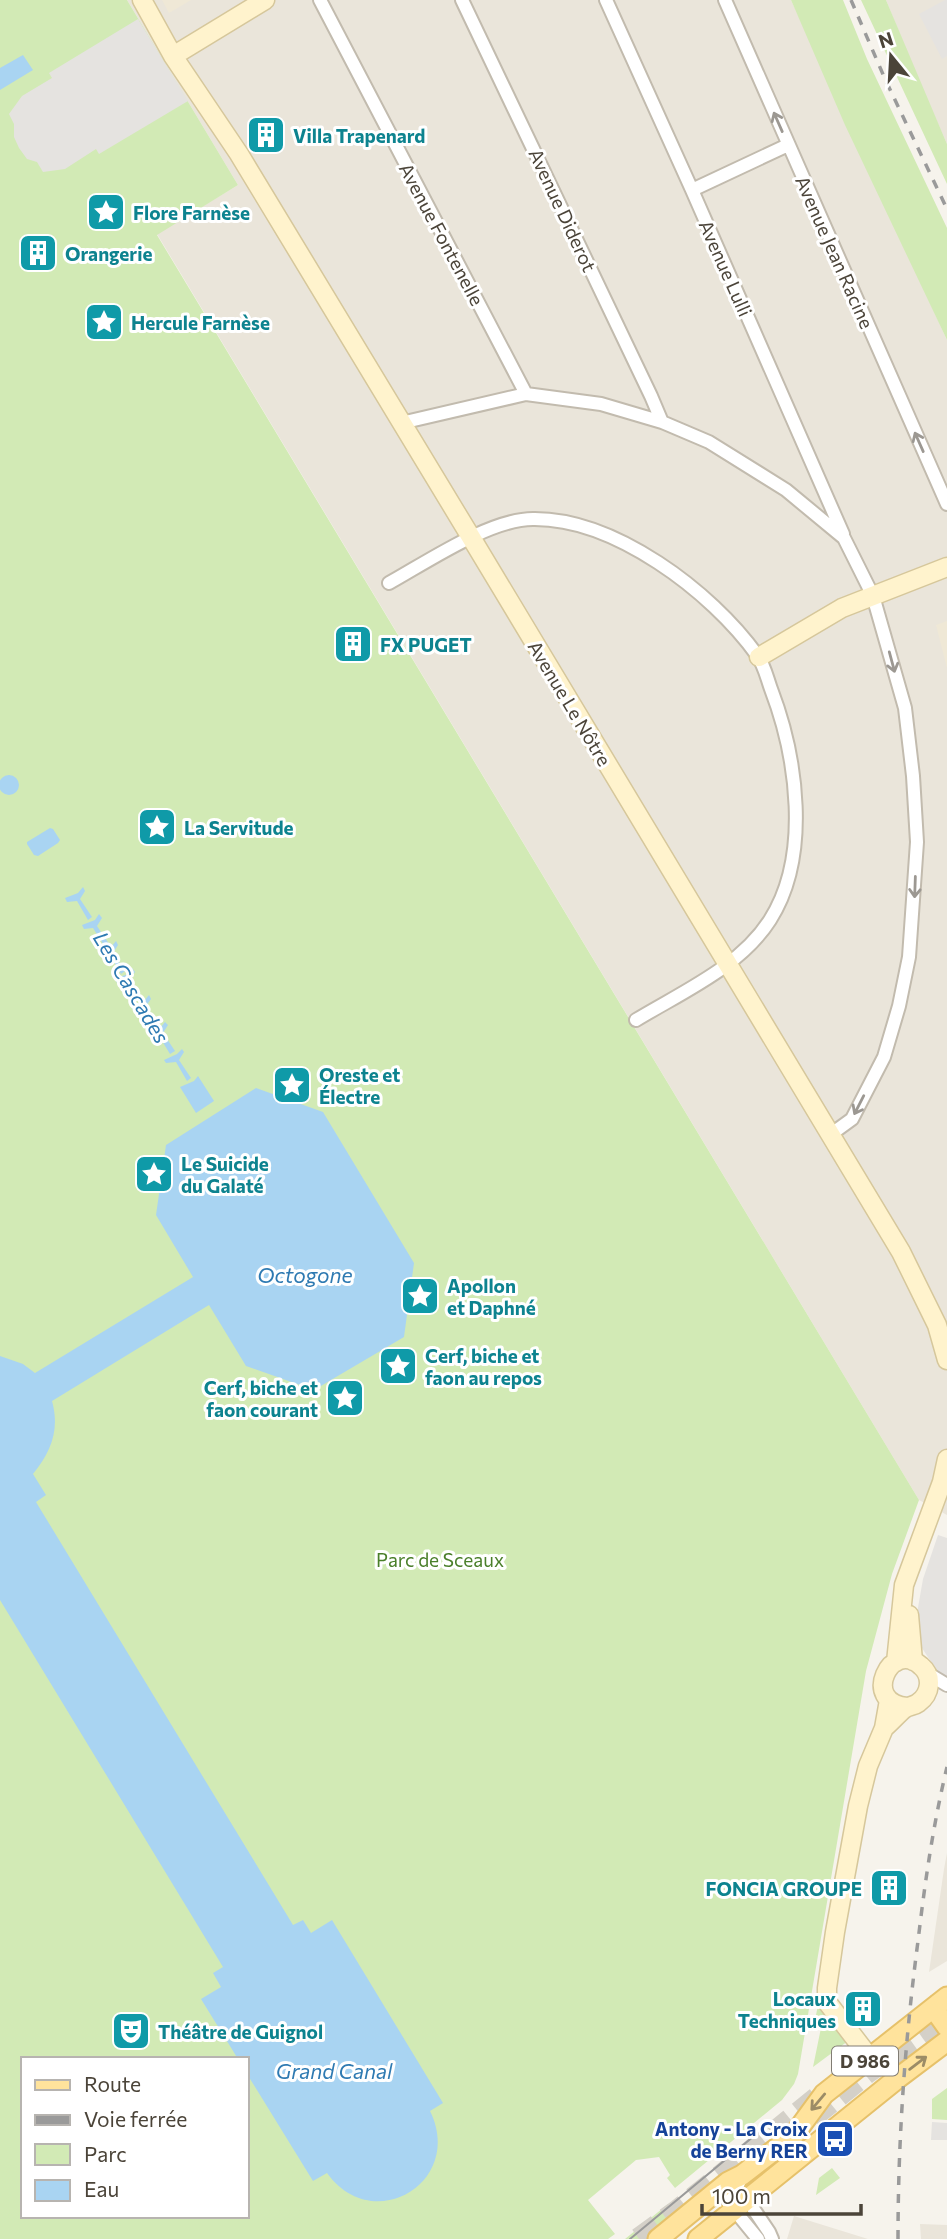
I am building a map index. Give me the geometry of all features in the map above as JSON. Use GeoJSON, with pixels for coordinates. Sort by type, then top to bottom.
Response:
{"type":"FeatureCollection","features":[{"type":"Feature","properties":{"kind":"main road","name":"Avenue Le Nôtre"},"geometry":{"type":"LineString","coordinates":[[145,0],[177,53],[196,75],[239,154],[401,423],[465,542],[943,1319]]}},
{"type":"Feature","properties":{"kind":"main road"},"geometry":{"type":"LineString","coordinates":[[177,53],[265,0]]}},
{"type":"Feature","properties":{"kind":"main road"},"geometry":{"type":"LineString","coordinates":[[759,657],[842,608],[947,567]]}},
{"type":"Feature","properties":{"kind":"main road"},"geometry":{"type":"LineString","coordinates":[[943,1319],[947,1360]]}},
{"type":"Feature","properties":{"kind":"main road"},"geometry":{"type":"LineString","coordinates":[[904,1661],[904,1585],[942,1482],[947,1459]]}},
{"type":"Feature","properties":{"kind":"main road"},"geometry":{"type":"LineString","coordinates":[[904,1661],[915,1583],[947,1488]]}},
{"type":"Feature","properties":{"kind":"main road"},"geometry":{"type":"LineString","coordinates":[[884,1728],[907,1707],[921,1701],[926,1695],[929,1680],[927,1673],[923,1667],[904,1661],[889,1666],[882,1687],[889,1700],[907,1707]]}},
{"type":"Feature","properties":{"kind":"main road"},"geometry":{"type":"LineString","coordinates":[[870,2058],[827,2001],[827,1988],[858,1806],[868,1766],[884,1728],[889,1700]]}},
{"type":"Feature","properties":{"kind":"main road"},"geometry":{"type":"LineString","coordinates":[[942,2001],[937,2013],[947,2027]]}},
{"type":"Feature","properties":{"kind":"main road","name":"D 986"},"geometry":{"type":"LineString","coordinates":[[698,2239],[738,2191],[794,2135],[824,2094],[942,2001]]}},
{"type":"Feature","properties":{"kind":"main road","name":"D 986"},"geometry":{"type":"LineString","coordinates":[[658,2239],[738,2191],[947,2041]]}},
{"type":"Feature","properties":{"kind":"street","name":"Avenue Fontenelle"},"geometry":{"type":"LineString","coordinates":[[320,0],[526,394]]}},
{"type":"Feature","properties":{"kind":"street","name":"Avenue Diderot"},"geometry":{"type":"LineString","coordinates":[[462,0],[662,422]]}},
{"type":"Feature","properties":{"kind":"street","name":"Avenue Lulli"},"geometry":{"type":"LineString","coordinates":[[606,0],[844,538],[873,596],[905,708],[913,776],[916,842],[909,957],[899,1006],[884,1057],[852,1119],[830,1135]]}},
{"type":"Feature","properties":{"kind":"street","name":"Avenue Jean Racine"},"geometry":{"type":"LineString","coordinates":[[725,0],[947,505]]}},
{"type":"Feature","properties":{"kind":"street"},"geometry":{"type":"LineString","coordinates":[[692,190],[788,145]]}},
{"type":"Feature","properties":{"kind":"street"},"geometry":{"type":"LineString","coordinates":[[401,423],[526,394],[601,404],[662,422],[709,442],[786,490],[844,538]]}},
{"type":"Feature","properties":{"kind":"street"},"geometry":{"type":"LineString","coordinates":[[389,583],[499,524],[533,519],[568,523],[607,535],[641,551],[673,572],[726,620],[759,657],[790,754],[796,807],[795,849],[786,885],[772,918],[753,944],[727,964],[636,1020]]}},
{"type":"Feature","properties":{"kind":"street"},"geometry":{"type":"LineString","coordinates":[[927,1673],[947,1685]]}},
{"type":"Feature","properties":{"kind":"street"},"geometry":{"type":"LineString","coordinates":[[738,2191],[758,2239]]}},
{"type":"Feature","properties":{"kind":"street"},"geometry":{"type":"LineString","coordinates":[[738,2191],[772,2239]]}},
{"type":"Feature","properties":{"kind":"shaded area"},"geometry":{"type":"Polygon","coordinates":[[[127,0],[791,0],[947,340],[947,1515],[919,1500],[157,234],[238,185],[127,0]]]}},
{"type":"Feature","properties":{"kind":"shaded area"},"geometry":{"type":"Polygon","coordinates":[[[162,0],[191,0],[169,13],[162,0]]]}},
{"type":"Feature","properties":{"kind":"shaded area"},"geometry":{"type":"Polygon","coordinates":[[[886,0],[947,0],[947,144],[917,76],[886,0]]]}},
{"type":"Feature","properties":{"kind":"shaded area"},"geometry":{"type":"Polygon","coordinates":[[[945,0],[947,56],[942,59],[919,14],[945,0]]]}},
{"type":"Feature","properties":{"kind":"shaded area"},"geometry":{"type":"Polygon","coordinates":[[[138,19],[188,101],[99,154],[96,149],[65,169],[43,172],[37,162],[27,159],[19,148],[9,114],[22,96],[52,78],[49,73],[138,19]]]}},
{"type":"Feature","properties":{"kind":"shaded area"},"geometry":{"type":"Polygon","coordinates":[[[947,621],[947,668],[936,625],[947,621]]]}},
{"type":"Feature","properties":{"kind":"shaded area"},"geometry":{"type":"Polygon","coordinates":[[[938,1535],[947,1538],[947,1681],[941,1677],[922,1648],[916,1619],[923,1579],[938,1535]]]}},
{"type":"Feature","properties":{"kind":"shaded area"},"geometry":{"type":"Polygon","coordinates":[[[947,1853],[947,1961],[929,1972],[944,1869],[947,1853]]]}},
{"type":"Feature","properties":{"kind":"shaded area"},"geometry":{"type":"Polygon","coordinates":[[[932,2122],[947,2123],[947,2140],[931,2140],[932,2122]]]}},
{"type":"Feature","properties":{"kind":"shaded area"},"geometry":{"type":"Polygon","coordinates":[[[794,2216],[868,2239],[787,2239],[794,2216]]]}},
{"type":"Feature","properties":{"kind":"shaded area"},"geometry":{"type":"Polygon","coordinates":[[[920,2224],[947,2225],[947,2239],[921,2239],[920,2224]]]}},
{"type":"Feature","properties":{"kind":"green space","name":"Parc de Sceaux"},"geometry":{"type":"Polygon","coordinates":[[[0,0],[127,0],[238,185],[157,235],[919,1500],[892,1574],[866,1671],[798,2074],[794,2084],[782,2100],[675,2188],[667,2178],[670,2175],[659,2157],[636,2160],[588,2200],[615,2234],[608,2239],[0,2239],[0,0]]]}},
{"type":"Feature","properties":{"kind":"green space"},"geometry":{"type":"Polygon","coordinates":[[[791,0],[843,0],[867,59],[947,228],[947,340],[845,125],[791,0]]]}},
{"type":"Feature","properties":{"kind":"green space"},"geometry":{"type":"Polygon","coordinates":[[[861,0],[886,0],[947,144],[947,184],[861,0]]]}},
{"type":"Feature","properties":{"kind":"green space"},"geometry":{"type":"Polygon","coordinates":[[[819,2000],[848,2041],[813,2067],[822,2023],[816,2015],[819,2000]]]}},
{"type":"Feature","properties":{"kind":"green space"},"geometry":{"type":"Polygon","coordinates":[[[947,2088],[947,2120],[932,2119],[932,2099],[947,2088]]]}},
{"type":"Feature","properties":{"kind":"green space"},"geometry":{"type":"Polygon","coordinates":[[[832,2168],[840,2178],[816,2195],[819,2178],[832,2168]]]}},
{"type":"Feature","properties":{"kind":"green space"},"geometry":{"type":"Polygon","coordinates":[[[668,2204],[679,2217],[650,2239],[625,2239],[668,2204]]]}},
{"type":"Feature","properties":{"kind":"water"},"geometry":{"type":"Polygon","coordinates":[[[23,55],[33,70],[0,90],[0,68],[23,55]]]}},
{"type":"Feature","properties":{"kind":"water"},"geometry":{"type":"Polygon","coordinates":[[[9,775],[16,778],[19,785],[16,792],[9,795],[2,792],[-1,785],[2,778],[9,775]]]}},
{"type":"Feature","properties":{"kind":"water"},"geometry":{"type":"Polygon","coordinates":[[[50,828],[60,840],[38,856],[34,855],[27,842],[50,828]]]}},
{"type":"Feature","properties":{"kind":"water"},"geometry":{"type":"Polygon","coordinates":[[[83,887],[85,891],[80,899],[92,917],[88,920],[77,901],[67,902],[65,898],[78,893],[83,887]]]}},
{"type":"Feature","properties":{"kind":"water"},"geometry":{"type":"Polygon","coordinates":[[[99,914],[102,918],[97,926],[109,944],[105,947],[93,928],[84,929],[82,925],[95,920],[99,914]]]}},
{"type":"Feature","properties":{"kind":"water"},"geometry":{"type":"Polygon","coordinates":[[[116,941],[118,945],[113,953],[125,971],[121,974],[110,955],[100,956],[98,952],[111,947],[116,941]]]}},
{"type":"Feature","properties":{"kind":"water","name":"Les Cascades"},"geometry":{"type":"Polygon","coordinates":[[[132,968],[135,972],[130,979],[142,998],[138,1001],[126,982],[117,983],[115,979],[128,974],[132,968]]]}},
{"type":"Feature","properties":{"kind":"water"},"geometry":{"type":"Polygon","coordinates":[[[149,995],[151,999],[146,1006],[158,1024],[154,1027],[143,1009],[133,1010],[131,1006],[144,1001],[149,995]]]}},
{"type":"Feature","properties":{"kind":"water"},"geometry":{"type":"Polygon","coordinates":[[[165,1022],[168,1025],[163,1033],[175,1051],[170,1054],[159,1036],[150,1037],[147,1033],[161,1027],[165,1022]]]}},
{"type":"Feature","properties":{"kind":"water"},"geometry":{"type":"Polygon","coordinates":[[[182,1049],[184,1052],[179,1060],[191,1078],[187,1081],[176,1062],[166,1063],[164,1060],[182,1049]]]}},
{"type":"Feature","properties":{"kind":"water"},"geometry":{"type":"Polygon","coordinates":[[[198,1076],[214,1101],[196,1113],[180,1087],[194,1081],[198,1076]]]}},
{"type":"Feature","properties":{"kind":"water"},"geometry":{"type":"Polygon","coordinates":[[[256,1088],[323,1112],[414,1263],[404,1337],[314,1390],[246,1366],[209,1305],[52,1401],[55,1422],[52,1440],[45,1457],[33,1474],[46,1495],[36,1502],[293,1925],[303,1920],[311,1933],[332,1920],[443,2103],[430,2111],[438,2137],[435,2160],[425,2179],[409,2193],[389,2200],[367,2200],[346,2192],[327,2173],[313,2181],[248,2076],[248,2057],[237,2057],[201,1999],[221,1987],[213,1973],[223,1967],[0,1600],[0,1356],[23,1364],[35,1373],[193,1277],[156,1215],[166,1145],[256,1088]]]}},
{"type":"Feature","properties":{"kind":"tunnel"},"geometry":{"type":"LineString","coordinates":[[812,2117],[866,2073],[947,2015]]}},
{"type":"Feature","properties":{"kind":"tunnel"},"geometry":{"type":"LineString","coordinates":[[639,2239],[821,2095]]}},
{"type":"Feature","properties":{"kind":"tram line"},"geometry":{"type":"LineString","coordinates":[[630,2239],[766,2126]]}},
{"type":"Feature","properties":{"kind":"railway"},"geometry":{"type":"LineString","coordinates":[[851,0],[947,209]]}},
{"type":"Feature","properties":{"kind":"railway"},"geometry":{"type":"LineString","coordinates":[[898,2239],[901,2127],[909,2015],[927,1875],[947,1767]]}},
{"type":"Feature","properties":{"kind":"place","name":"Villa Trapenard"},"geometry":{"type":"Point","coordinates":[266,135]}},
{"type":"Feature","properties":{"kind":"place","name":"Flore Farnèse"},"geometry":{"type":"Point","coordinates":[106,212]}},
{"type":"Feature","properties":{"kind":"place","name":"Orangerie"},"geometry":{"type":"Point","coordinates":[38,253]}},
{"type":"Feature","properties":{"kind":"place","name":"Hercule Farnèse"},"geometry":{"type":"Point","coordinates":[104,322]}},
{"type":"Feature","properties":{"kind":"place","name":"FX PUGET"},"geometry":{"type":"Point","coordinates":[353,644]}},
{"type":"Feature","properties":{"kind":"place","name":"La Servitude"},"geometry":{"type":"Point","coordinates":[157,827]}},
{"type":"Feature","properties":{"kind":"place","name":"Oreste et Électre"},"geometry":{"type":"Point","coordinates":[292,1085]}},
{"type":"Feature","properties":{"kind":"place","name":"Le Suicide du Galaté"},"geometry":{"type":"Point","coordinates":[154,1174]}},
{"type":"Feature","properties":{"kind":"place","name":"Apollon et Daphné"},"geometry":{"type":"Point","coordinates":[420,1296]}},
{"type":"Feature","properties":{"kind":"place","name":"Cerf, biche et faon au repos"},"geometry":{"type":"Point","coordinates":[398,1366]}},
{"type":"Feature","properties":{"kind":"place","name":"Cerf, biche et faon courant"},"geometry":{"type":"Point","coordinates":[345,1398]}},
{"type":"Feature","properties":{"kind":"place","name":"FONCIA GROUPE"},"geometry":{"type":"Point","coordinates":[889,1888]}},
{"type":"Feature","properties":{"kind":"place","name":"Locaux Techniques"},"geometry":{"type":"Point","coordinates":[863,2009]}},
{"type":"Feature","properties":{"kind":"place","name":"Théâtre de Guignol"},"geometry":{"type":"Point","coordinates":[131,2031]}},
{"type":"Feature","properties":{"kind":"place","name":"Antony - La Croix de Berny RER"},"geometry":{"type":"Point","coordinates":[835,2139]}},
{"type":"Feature","properties":{"kind":"water label","name":"Octogone"},"geometry":{"type":"Point","coordinates":[305,1274]}},
{"type":"Feature","properties":{"kind":"water label","name":"Grand Canal"},"geometry":{"type":"Point","coordinates":[334,2070]}}]}
